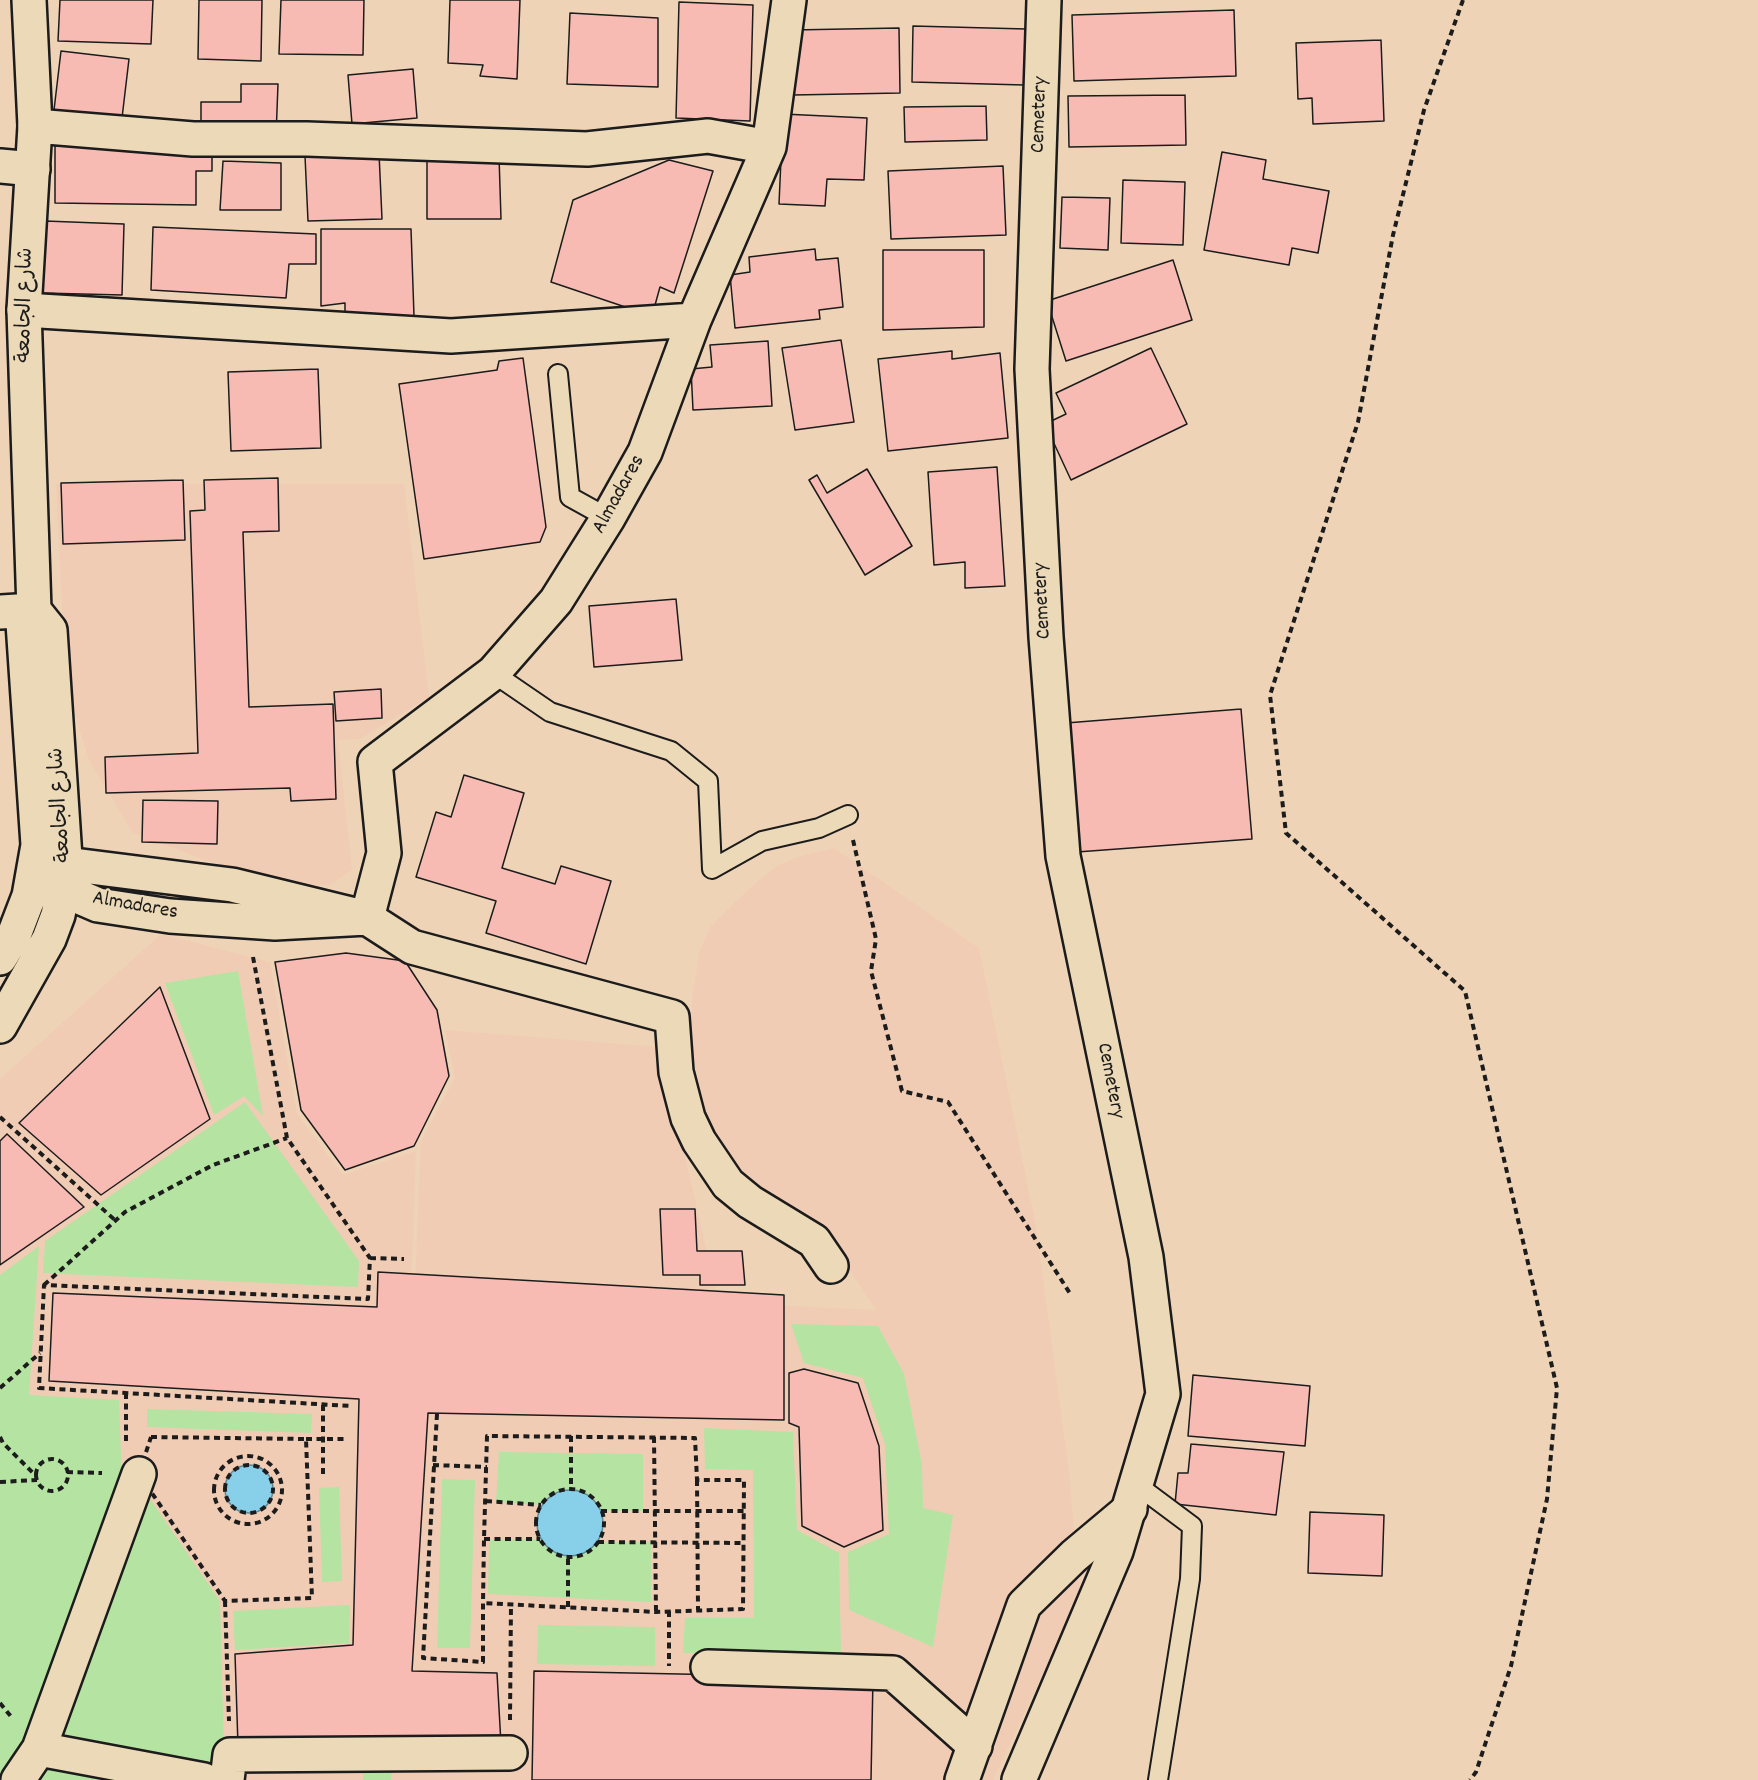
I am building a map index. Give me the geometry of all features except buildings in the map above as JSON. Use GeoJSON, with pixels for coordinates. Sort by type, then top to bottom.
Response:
{"type":"FeatureCollection","features":[{"type":"Feature","properties":{"kind":"street","name":"شارع الجامعة"},"geometry":{"type":"LineString","coordinates":[[0,1026],[49,939],[58,915],[64,877],[50,630],[34,610],[24,310],[35,126],[29,0]]}},
{"type":"Feature","properties":{"kind":"street","name":"Almadares"},"geometry":{"type":"LineString","coordinates":[[33,877],[64,877],[98,905],[170,915],[275,923],[367,918],[384,853],[375,762],[493,673],[556,601],[608,518],[645,452],[694,320],[769,147],[789,0]]}},
{"type":"Feature","properties":{"kind":"street","name":"Cemetery"},"geometry":{"type":"LineString","coordinates":[[1019,1780],[1116,1551],[1163,1394],[1146,1257],[1063,856],[1046,637],[1032,369],[1044,0]]}},
{"type":"Feature","properties":{"kind":"street"},"geometry":{"type":"LineString","coordinates":[[35,126],[193,139],[307,139],[587,149],[708,136],[769,147]]}},
{"type":"Feature","properties":{"kind":"street"},"geometry":{"type":"LineString","coordinates":[[0,166],[33,169]]}},
{"type":"Feature","properties":{"kind":"street"},"geometry":{"type":"LineString","coordinates":[[24,310],[451,336],[694,320]]}},
{"type":"Feature","properties":{"kind":"street","name":"شارع الجامعة"},"geometry":{"type":"LineString","coordinates":[[0,958],[14,935],[29,896],[38,845],[23,623],[34,610]]}},
{"type":"Feature","properties":{"kind":"street"},"geometry":{"type":"LineString","coordinates":[[0,612],[34,610]]}},
{"type":"Feature","properties":{"kind":"street"},"geometry":{"type":"LineString","coordinates":[[367,918],[412,947],[672,1017],[678,1081],[688,1118],[699,1141],[728,1184],[750,1202],[814,1241],[831,1266]]}},
{"type":"Feature","properties":{"kind":"street"},"geometry":{"type":"LineString","coordinates":[[18,1780],[39,1749],[133,1462]]}},
{"type":"Feature","properties":{"kind":"street"},"geometry":{"type":"LineString","coordinates":[[962,1780],[1024,1605],[1133,1497]]}},
{"type":"Feature","properties":{"kind":"street"},"geometry":{"type":"LineString","coordinates":[[708,1667],[893,1673],[975,1746]]}},
{"type":"Feature","properties":{"kind":"street"},"geometry":{"type":"LineString","coordinates":[[39,1749],[204,1780]]}},
{"type":"Feature","properties":{"kind":"street"},"geometry":{"type":"LineString","coordinates":[[229,1767],[510,1753]]}},
{"type":"Feature","properties":{"kind":"lane"},"geometry":{"type":"LineString","coordinates":[[558,374],[570,497],[608,518]]}},
{"type":"Feature","properties":{"kind":"lane"},"geometry":{"type":"LineString","coordinates":[[493,673],[550,712],[671,751],[708,781],[712,869],[762,841],[819,828],[848,815]]}},
{"type":"Feature","properties":{"kind":"lane"},"geometry":{"type":"LineString","coordinates":[[1133,1497],[1192,1526],[1188,1590],[1158,1780]]}},
{"type":"Feature","properties":{"kind":"path"},"geometry":{"type":"LineString","coordinates":[[1463,0],[1424,110],[1393,235],[1358,422],[1270,695],[1286,833],[1465,991],[1557,1388],[1547,1499],[1511,1666],[1476,1772],[1470,1780]]}},
{"type":"Feature","properties":{"kind":"path"},"geometry":{"type":"LineString","coordinates":[[848,815],[876,939],[872,971],[902,1091],[948,1102],[1071,1295]]}},
{"type":"Feature","properties":{"kind":"path"},"geometry":{"type":"LineString","coordinates":[[44,1285],[368,1299],[370,1258],[287,1138],[253,958]]}},
{"type":"Feature","properties":{"kind":"path"},"geometry":{"type":"LineString","coordinates":[[0,1117],[116,1221]]}},
{"type":"Feature","properties":{"kind":"path"},"geometry":{"type":"LineString","coordinates":[[287,1138],[213,1165],[125,1212],[44,1285],[39,1388],[351,1406]]}},
{"type":"Feature","properties":{"kind":"path"},"geometry":{"type":"LineString","coordinates":[[370,1258],[404,1259]]}},
{"type":"Feature","properties":{"kind":"path"},"geometry":{"type":"LineString","coordinates":[[0,1388],[41,1353]]}},
{"type":"Feature","properties":{"kind":"path"},"geometry":{"type":"LineString","coordinates":[[126,1393],[133,1462],[225,1601],[229,1767]]}},
{"type":"Feature","properties":{"kind":"path"},"geometry":{"type":"LineString","coordinates":[[322,1405],[324,1475]]}},
{"type":"Feature","properties":{"kind":"path"},"geometry":{"type":"LineString","coordinates":[[437,1414],[423,1658],[483,1662],[487,1436],[695,1438],[698,1610]]}},
{"type":"Feature","properties":{"kind":"path"},"geometry":{"type":"LineString","coordinates":[[571,1436],[571,1489]]}},
{"type":"Feature","properties":{"kind":"path"},"geometry":{"type":"LineString","coordinates":[[0,1437],[44,1489],[53,1490],[66,1482],[67,1472],[59,1460],[48,1459],[39,1465],[36,1478]]}},
{"type":"Feature","properties":{"kind":"path"},"geometry":{"type":"LineString","coordinates":[[133,1462],[151,1437],[347,1439]]}},
{"type":"Feature","properties":{"kind":"path"},"geometry":{"type":"LineString","coordinates":[[654,1437],[656,1612]]}},
{"type":"Feature","properties":{"kind":"path"},"geometry":{"type":"LineString","coordinates":[[225,1601],[312,1598],[306,1439]]}},
{"type":"Feature","properties":{"kind":"path"},"geometry":{"type":"LineString","coordinates":[[242,1456],[264,1459],[280,1475],[283,1486],[278,1508],[260,1522],[237,1522],[227,1517],[215,1498],[216,1476],[222,1467],[242,1456]]}},
{"type":"Feature","properties":{"kind":"path"},"geometry":{"type":"LineString","coordinates":[[253,1465],[260,1467],[271,1478],[273,1493],[270,1501],[259,1511],[242,1512],[229,1503],[224,1487],[231,1472],[237,1467],[253,1465]]}},
{"type":"Feature","properties":{"kind":"path"},"geometry":{"type":"LineString","coordinates":[[433,1465],[487,1467]]}},
{"type":"Feature","properties":{"kind":"path"},"geometry":{"type":"LineString","coordinates":[[0,1482],[36,1478]]}},
{"type":"Feature","properties":{"kind":"path"},"geometry":{"type":"LineString","coordinates":[[483,1603],[656,1612],[743,1609],[744,1480],[697,1480]]}},
{"type":"Feature","properties":{"kind":"path"},"geometry":{"type":"LineString","coordinates":[[571,1489],[589,1496],[602,1510],[603,1531],[597,1542],[580,1555],[568,1557],[552,1552],[540,1539],[536,1522],[541,1505],[549,1496],[571,1489]]}},
{"type":"Feature","properties":{"kind":"path"},"geometry":{"type":"LineString","coordinates":[[486,1501],[541,1505]]}},
{"type":"Feature","properties":{"kind":"path"},"geometry":{"type":"LineString","coordinates":[[602,1510],[744,1511]]}},
{"type":"Feature","properties":{"kind":"path"},"geometry":{"type":"LineString","coordinates":[[484,1539],[540,1539]]}},
{"type":"Feature","properties":{"kind":"path"},"geometry":{"type":"LineString","coordinates":[[597,1542],[744,1543]]}},
{"type":"Feature","properties":{"kind":"path"},"geometry":{"type":"LineString","coordinates":[[568,1557],[568,1607]]}},
{"type":"Feature","properties":{"kind":"path"},"geometry":{"type":"LineString","coordinates":[[510,1680],[512,1604]]}},
{"type":"Feature","properties":{"kind":"path"},"geometry":{"type":"LineString","coordinates":[[669,1611],[669,1666]]}},
{"type":"Feature","properties":{"kind":"shaded area"},"geometry":{"type":"Polygon","coordinates":[[[56,484],[404,484],[429,697],[360,739],[338,740],[352,870],[330,885],[298,884],[231,870],[132,832],[89,760],[66,686],[56,484]]]}},
{"type":"Feature","properties":{"kind":"shaded area"},"geometry":{"type":"Polygon","coordinates":[[[834,848],[979,948],[1036,1226],[1069,1472],[1080,1595],[993,1780],[0,1780],[0,1079],[161,934],[270,962],[297,1114],[343,1175],[416,1151],[411,1288],[876,1310],[825,1233],[783,1210],[740,1170],[725,1150],[708,1121],[692,1053],[692,998],[700,950],[711,926],[752,886],[776,867],[797,857],[834,848]]]}},
{"type":"Feature","properties":{"kind":"shaded area"},"geometry":{"type":"Polygon","coordinates":[[[445,1030],[660,1047],[717,1296],[415,1283],[421,1141],[455,1078],[445,1030]]]}},
{"type":"Feature","properties":{"kind":"green space"},"geometry":{"type":"Polygon","coordinates":[[[238,971],[263,1116],[244,1096],[214,1115],[165,983],[238,971]]]}},
{"type":"Feature","properties":{"kind":"green space"},"geometry":{"type":"Polygon","coordinates":[[[245,1102],[359,1261],[358,1287],[43,1273],[45,1241],[245,1102]]]}},
{"type":"Feature","properties":{"kind":"green space"},"geometry":{"type":"Polygon","coordinates":[[[39,1246],[29,1395],[119,1400],[122,1482],[21,1748],[0,1780],[0,1275],[39,1246]]]}},
{"type":"Feature","properties":{"kind":"green space"},"geometry":{"type":"Polygon","coordinates":[[[791,1324],[878,1326],[904,1374],[922,1465],[923,1508],[953,1515],[933,1647],[849,1610],[848,1552],[889,1534],[885,1444],[863,1378],[804,1363],[791,1324]]]}},
{"type":"Feature","properties":{"kind":"green space"},"geometry":{"type":"Polygon","coordinates":[[[147,1409],[312,1414],[311,1433],[147,1427],[147,1409]]]}},
{"type":"Feature","properties":{"kind":"green space"},"geometry":{"type":"Polygon","coordinates":[[[704,1428],[793,1432],[797,1530],[839,1553],[841,1656],[683,1653],[685,1618],[754,1618],[753,1470],[705,1469],[704,1428]]]}},
{"type":"Feature","properties":{"kind":"green space"},"geometry":{"type":"Polygon","coordinates":[[[499,1452],[643,1454],[643,1511],[601,1511],[597,1501],[571,1489],[549,1496],[541,1505],[496,1502],[499,1452]]]}},
{"type":"Feature","properties":{"kind":"green space"},"geometry":{"type":"Polygon","coordinates":[[[442,1479],[475,1480],[470,1648],[437,1648],[442,1479]]]}},
{"type":"Feature","properties":{"kind":"green space"},"geometry":{"type":"Polygon","coordinates":[[[339,1487],[342,1581],[322,1582],[319,1488],[339,1487]]]}},
{"type":"Feature","properties":{"kind":"green space"},"geometry":{"type":"Polygon","coordinates":[[[146,1493],[220,1601],[224,1749],[222,1775],[57,1745],[146,1493]]]}},
{"type":"Feature","properties":{"kind":"green space"},"geometry":{"type":"Polygon","coordinates":[[[540,1539],[545,1546],[559,1555],[568,1557],[580,1555],[597,1542],[651,1542],[651,1602],[488,1594],[489,1540],[540,1539]]]}},
{"type":"Feature","properties":{"kind":"green space"},"geometry":{"type":"Polygon","coordinates":[[[350,1605],[349,1643],[235,1650],[233,1611],[350,1605]]]}},
{"type":"Feature","properties":{"kind":"green space"},"geometry":{"type":"Polygon","coordinates":[[[538,1625],[655,1627],[655,1666],[537,1664],[538,1625]]]}},
{"type":"Feature","properties":{"kind":"green space"},"geometry":{"type":"Polygon","coordinates":[[[43,1759],[157,1780],[28,1780],[43,1759]]]}},
{"type":"Feature","properties":{"kind":"green space"},"geometry":{"type":"Polygon","coordinates":[[[363,1764],[392,1765],[391,1780],[363,1780],[363,1764]]]}},
{"type":"Feature","properties":{"kind":"water"},"geometry":{"type":"Polygon","coordinates":[[[249,1465],[266,1472],[273,1489],[266,1506],[249,1513],[232,1506],[225,1489],[232,1472],[249,1465]]]}},
{"type":"Feature","properties":{"kind":"water"},"geometry":{"type":"Polygon","coordinates":[[[564,1490],[576,1490],[588,1495],[598,1505],[603,1523],[601,1536],[588,1551],[576,1556],[564,1556],[552,1551],[542,1541],[537,1529],[537,1517],[542,1505],[552,1495],[564,1490]]]}}]}
